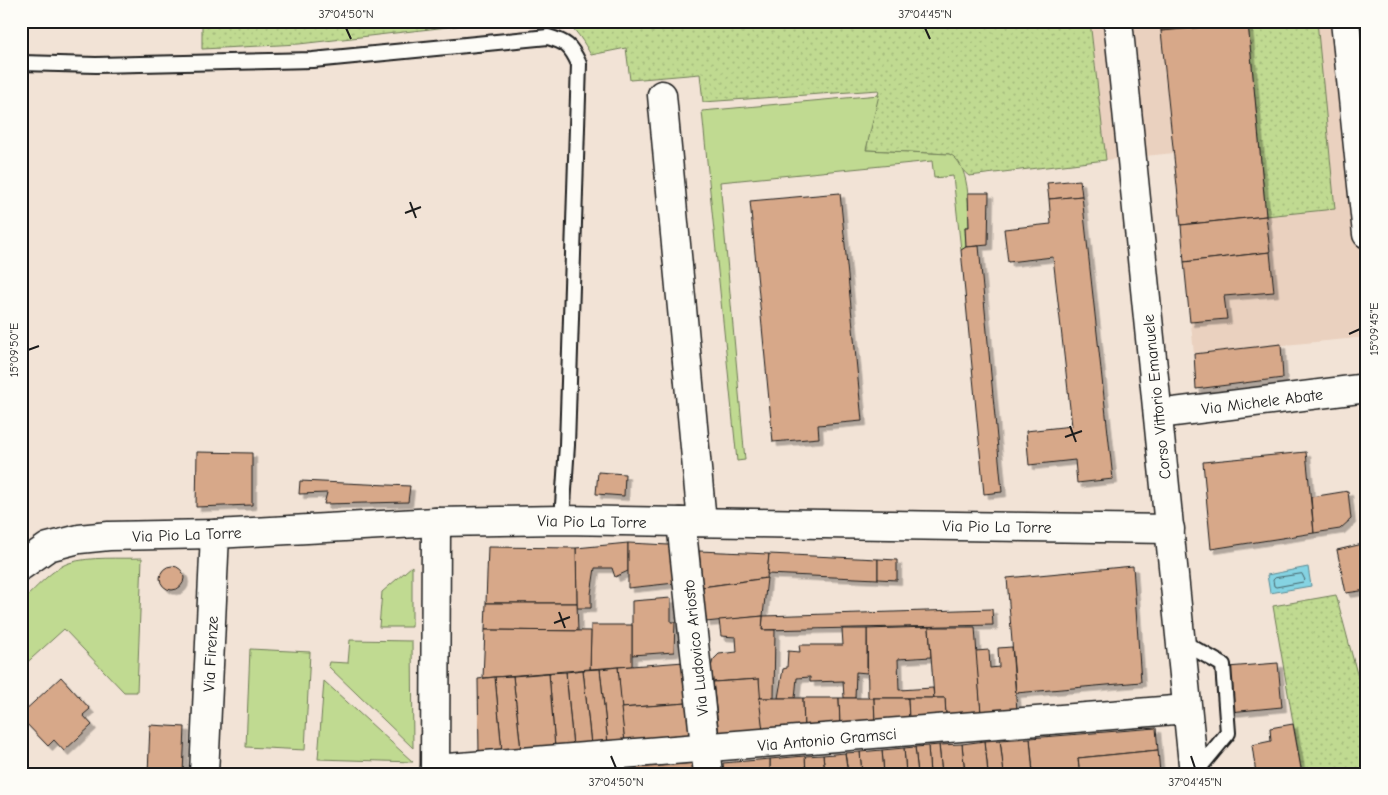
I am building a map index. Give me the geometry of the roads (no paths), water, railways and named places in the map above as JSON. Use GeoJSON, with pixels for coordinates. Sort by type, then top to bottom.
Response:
{"type":"FeatureCollection","features":[{"type":"Feature","properties":{"kind":"street","name":"Corso Vittorio Emanuele"},"geometry":{"type":"LineString","coordinates":[[1118,21],[1194,774]]}},
{"type":"Feature","properties":{"kind":"street"},"geometry":{"type":"LineString","coordinates":[[1344,21],[1367,234]]}},
{"type":"Feature","properties":{"kind":"street","name":"Via Ludovico Ariosto"},"geometry":{"type":"LineString","coordinates":[[662,95],[707,761]]}},
{"type":"Feature","properties":{"kind":"street","name":"Via Michele Abate"},"geometry":{"type":"LineString","coordinates":[[1158,414],[1367,388]]}},
{"type":"Feature","properties":{"kind":"street","name":"Via Pio La Torre"},"geometry":{"type":"LineString","coordinates":[[21,566],[48,547],[79,539],[109,536],[215,534],[436,522],[562,520],[1170,529]]}},
{"type":"Feature","properties":{"kind":"street"},"geometry":{"type":"LineString","coordinates":[[435,772],[436,522]]}},
{"type":"Feature","properties":{"kind":"street","name":"Via Firenze"},"geometry":{"type":"LineString","coordinates":[[204,774],[215,534]]}},
{"type":"Feature","properties":{"kind":"street","name":"Via Antonio Gramsci"},"geometry":{"type":"LineString","coordinates":[[435,772],[468,767],[707,761],[1187,709]]}},
{"type":"Feature","properties":{"kind":"lane"},"geometry":{"type":"LineString","coordinates":[[21,63],[96,65],[313,60],[548,37],[563,41],[573,51],[578,64],[567,445],[562,520]]}},
{"type":"Feature","properties":{"kind":"lane"},"geometry":{"type":"LineString","coordinates":[[1181,641],[1223,665],[1228,733],[1194,774]]}},
{"type":"Feature","properties":{"kind":"water"},"geometry":{"type":"Polygon","coordinates":[[[1308,567],[1311,586],[1270,593],[1267,575],[1308,567]]]}}]}
